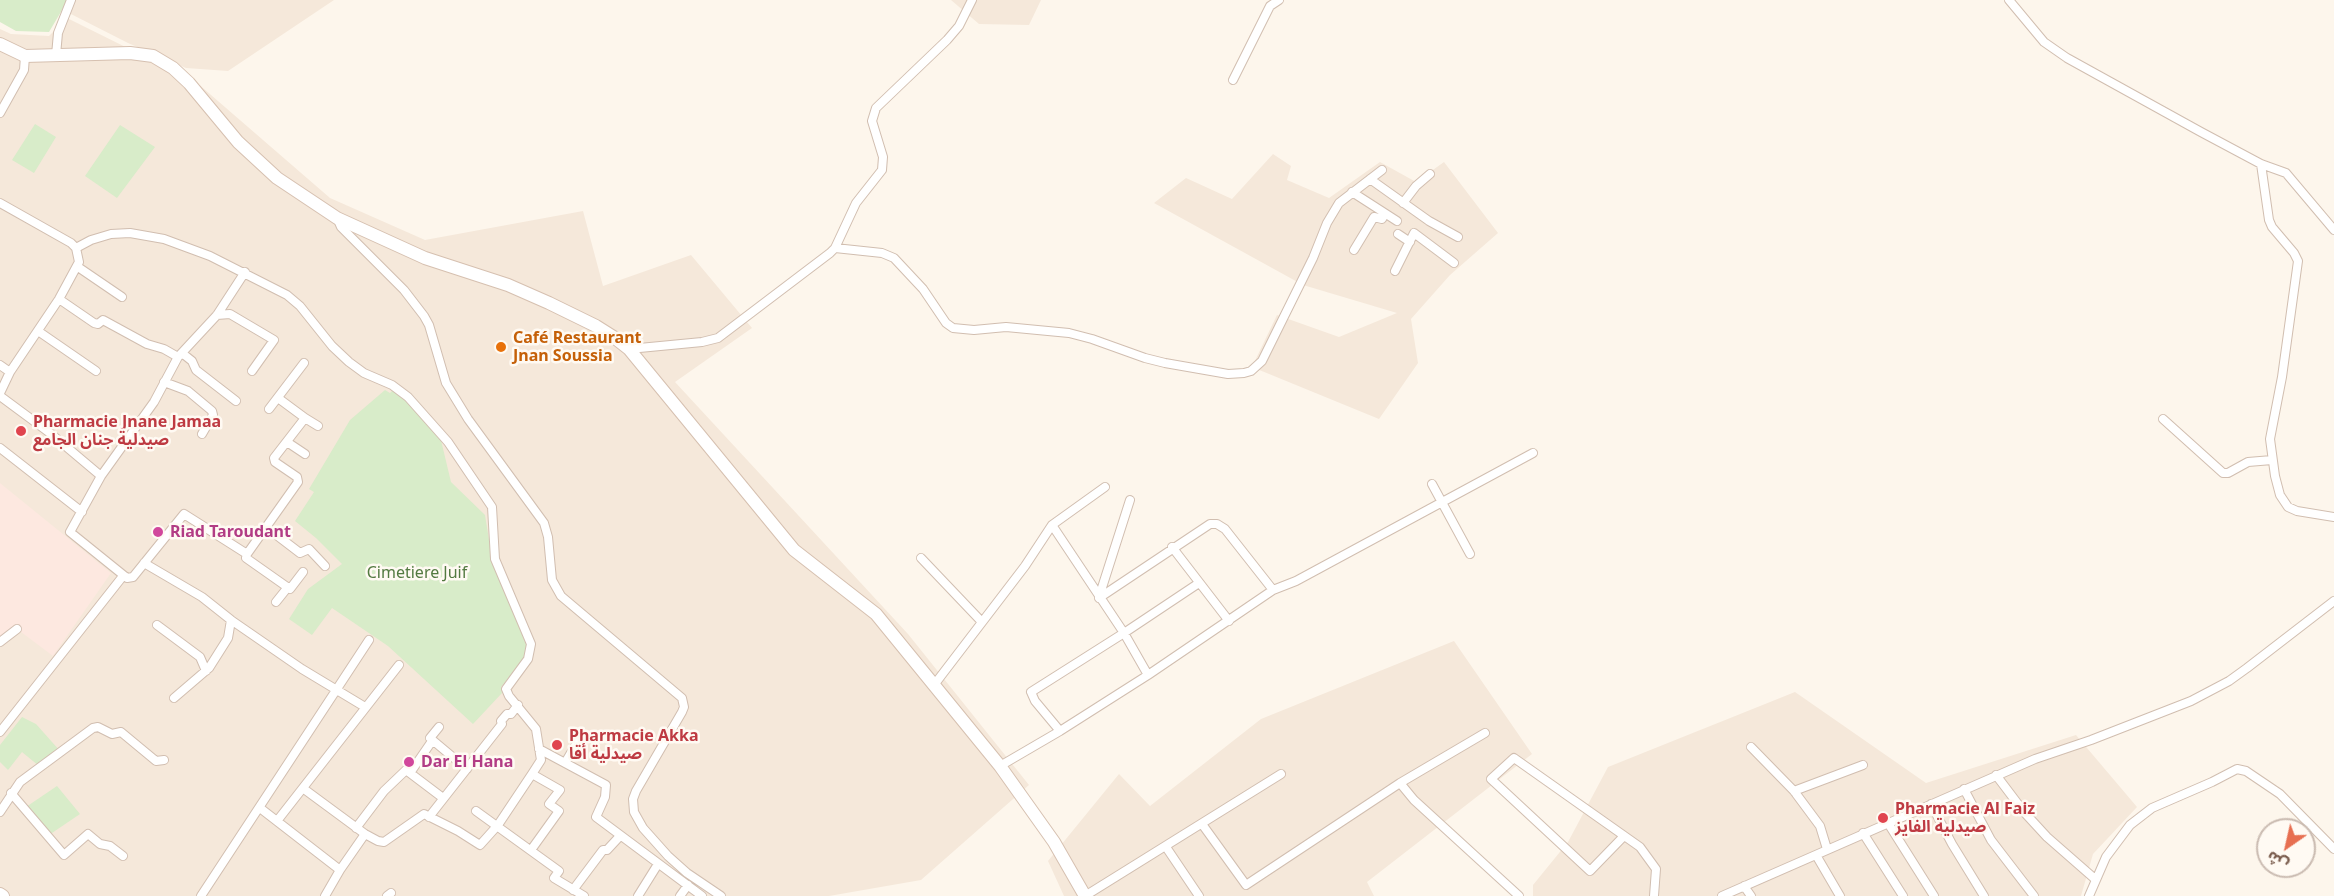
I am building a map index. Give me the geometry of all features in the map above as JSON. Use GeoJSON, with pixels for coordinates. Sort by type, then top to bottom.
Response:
{"type":"FeatureCollection","features":[{"type":"Feature","properties":{"kind":"main road"},"geometry":{"type":"LineString","coordinates":[[0,44],[25,56],[130,53],[153,56],[163,60],[189,83],[238,142],[277,178],[337,218],[425,258],[508,285],[549,303],[596,326],[629,349],[795,550],[869,608],[934,685],[1000,766],[1054,842],[1085,896]]}},
{"type":"Feature","properties":{"kind":"street"},"geometry":{"type":"LineString","coordinates":[[56,55],[58,33],[71,0]]}},
{"type":"Feature","properties":{"kind":"street"},"geometry":{"type":"LineString","coordinates":[[629,349],[693,343],[718,338],[835,248],[850,212],[882,170],[883,157],[873,122],[876,108],[947,40],[959,26],[972,0]]}},
{"type":"Feature","properties":{"kind":"street"},"geometry":{"type":"LineString","coordinates":[[1233,80],[1270,6],[1279,0]]}},
{"type":"Feature","properties":{"kind":"street"},"geometry":{"type":"LineString","coordinates":[[2009,0],[2044,42],[2067,58],[2261,164],[2286,173],[2334,230]]}},
{"type":"Feature","properties":{"kind":"street"},"geometry":{"type":"LineString","coordinates":[[0,113],[24,70],[25,56]]}},
{"type":"Feature","properties":{"kind":"street"},"geometry":{"type":"LineString","coordinates":[[2261,164],[2269,220],[2298,261],[2282,377],[2271,431],[2272,460],[2280,495],[2285,504],[2297,511],[2334,518]]}},
{"type":"Feature","properties":{"kind":"street"},"geometry":{"type":"LineString","coordinates":[[835,248],[882,253],[894,258],[922,289],[946,323],[953,328],[974,330],[1006,327],[1068,333],[1165,363],[1228,374],[1244,373],[1251,371],[1262,361],[1313,258],[1327,223],[1339,203],[1382,171]]}},
{"type":"Feature","properties":{"kind":"street"},"geometry":{"type":"LineString","coordinates":[[1403,203],[1416,186],[1430,174]]}},
{"type":"Feature","properties":{"kind":"street"},"geometry":{"type":"LineString","coordinates":[[1370,179],[1429,221],[1458,237]]}},
{"type":"Feature","properties":{"kind":"street"},"geometry":{"type":"LineString","coordinates":[[1352,192],[1397,221]]}},
{"type":"Feature","properties":{"kind":"street"},"geometry":{"type":"LineString","coordinates":[[0,203],[63,238],[76,248],[79,262],[59,299],[10,372],[0,394],[101,476]]}},
{"type":"Feature","properties":{"kind":"street"},"geometry":{"type":"LineString","coordinates":[[1354,250],[1374,217],[1382,219],[1385,214]]}},
{"type":"Feature","properties":{"kind":"street"},"geometry":{"type":"LineString","coordinates":[[337,218],[340,228],[404,290],[424,316],[429,325],[446,383],[468,419],[544,523],[548,537],[552,580],[561,596],[682,698],[684,707],[682,712],[636,791],[633,800],[634,812],[643,828],[673,860],[687,873],[722,896]]}},
{"type":"Feature","properties":{"kind":"street"},"geometry":{"type":"LineString","coordinates":[[1395,271],[1414,233],[1454,263]]}},
{"type":"Feature","properties":{"kind":"street"},"geometry":{"type":"LineString","coordinates":[[76,248],[91,240],[111,234],[144,235],[164,239],[210,256],[287,295],[300,306],[332,346],[357,368],[392,384],[408,397],[448,442],[492,507],[495,559],[531,644],[528,659],[506,689],[536,729],[541,760],[532,774],[498,825],[480,845],[424,814],[384,842],[378,842],[304,789]]}},
{"type":"Feature","properties":{"kind":"street"},"geometry":{"type":"LineString","coordinates":[[1398,234],[1410,242]]}},
{"type":"Feature","properties":{"kind":"street"},"geometry":{"type":"LineString","coordinates":[[78,267],[122,297]]}},
{"type":"Feature","properties":{"kind":"street"},"geometry":{"type":"LineString","coordinates":[[245,272],[217,315],[180,355],[144,416],[101,476],[70,532],[127,578],[133,577],[184,514],[247,554]]}},
{"type":"Feature","properties":{"kind":"street"},"geometry":{"type":"LineString","coordinates":[[59,299],[94,323],[98,324],[103,320],[147,344],[192,361],[196,370],[236,401]]}},
{"type":"Feature","properties":{"kind":"street"},"geometry":{"type":"LineString","coordinates":[[217,315],[230,314],[274,340],[252,371]]}},
{"type":"Feature","properties":{"kind":"street"},"geometry":{"type":"LineString","coordinates":[[38,331],[96,371]]}},
{"type":"Feature","properties":{"kind":"street"},"geometry":{"type":"LineString","coordinates":[[269,409],[304,363]]}},
{"type":"Feature","properties":{"kind":"street"},"geometry":{"type":"LineString","coordinates":[[0,365],[10,372]]}},
{"type":"Feature","properties":{"kind":"street"},"geometry":{"type":"LineString","coordinates":[[164,382],[188,391],[212,411],[213,416],[202,434]]}},
{"type":"Feature","properties":{"kind":"street"},"geometry":{"type":"LineString","coordinates":[[278,398],[318,426]]}},
{"type":"Feature","properties":{"kind":"street"},"geometry":{"type":"LineString","coordinates":[[303,572],[290,589],[246,558],[298,482],[297,477],[274,459],[305,418]]}},
{"type":"Feature","properties":{"kind":"street"},"geometry":{"type":"LineString","coordinates":[[2163,419],[2223,473],[2228,473],[2248,462],[2272,460]]}},
{"type":"Feature","properties":{"kind":"street"},"geometry":{"type":"LineString","coordinates":[[287,442],[305,454]]}},
{"type":"Feature","properties":{"kind":"street"},"geometry":{"type":"LineString","coordinates":[[0,448],[82,512]]}},
{"type":"Feature","properties":{"kind":"street"},"geometry":{"type":"LineString","coordinates":[[1000,766],[1148,675],[1273,590],[1296,581],[1533,453]]}},
{"type":"Feature","properties":{"kind":"street"},"geometry":{"type":"LineString","coordinates":[[1432,484],[1470,554]]}},
{"type":"Feature","properties":{"kind":"street"},"geometry":{"type":"LineString","coordinates":[[934,685],[1025,566],[1052,525],[1105,487]]}},
{"type":"Feature","properties":{"kind":"street"},"geometry":{"type":"LineString","coordinates":[[1099,598],[1130,500]]}},
{"type":"Feature","properties":{"kind":"street"},"geometry":{"type":"LineString","coordinates":[[1099,598],[1172,547],[1210,524],[1217,524],[1225,529],[1273,590]]}},
{"type":"Feature","properties":{"kind":"street"},"geometry":{"type":"LineString","coordinates":[[1052,525],[1124,633],[1148,675]]}},
{"type":"Feature","properties":{"kind":"street"},"geometry":{"type":"LineString","coordinates":[[266,527],[300,553],[309,549],[325,566]]}},
{"type":"Feature","properties":{"kind":"street"},"geometry":{"type":"LineString","coordinates":[[1172,547],[1229,621]]}},
{"type":"Feature","properties":{"kind":"street"},"geometry":{"type":"LineString","coordinates":[[921,558],[981,621]]}},
{"type":"Feature","properties":{"kind":"street"},"geometry":{"type":"LineString","coordinates":[[144,563],[202,597],[231,621],[302,669],[365,707]]}},
{"type":"Feature","properties":{"kind":"street"},"geometry":{"type":"LineString","coordinates":[[0,732],[123,576]]}},
{"type":"Feature","properties":{"kind":"street"},"geometry":{"type":"LineString","coordinates":[[1060,731],[1035,701],[1031,692],[1198,583]]}},
{"type":"Feature","properties":{"kind":"street"},"geometry":{"type":"LineString","coordinates":[[276,602],[288,587]]}},
{"type":"Feature","properties":{"kind":"street"},"geometry":{"type":"LineString","coordinates":[[1722,896],[1996,775],[2150,717],[2212,690],[2247,668],[2334,601]]}},
{"type":"Feature","properties":{"kind":"street"},"geometry":{"type":"LineString","coordinates":[[174,698],[206,671],[228,638],[231,621]]}},
{"type":"Feature","properties":{"kind":"street"},"geometry":{"type":"LineString","coordinates":[[157,625],[200,657],[206,671]]}},
{"type":"Feature","properties":{"kind":"street"},"geometry":{"type":"LineString","coordinates":[[0,642],[17,628]]}},
{"type":"Feature","properties":{"kind":"street"},"geometry":{"type":"LineString","coordinates":[[201,896],[369,640]]}},
{"type":"Feature","properties":{"kind":"street"},"geometry":{"type":"LineString","coordinates":[[277,821],[399,664]]}},
{"type":"Feature","properties":{"kind":"street"},"geometry":{"type":"LineString","coordinates":[[429,817],[502,724],[501,721],[518,705]]}},
{"type":"Feature","properties":{"kind":"street"},"geometry":{"type":"LineString","coordinates":[[0,812],[20,782],[93,728],[98,727],[112,734],[121,732],[156,761],[164,760]]}},
{"type":"Feature","properties":{"kind":"street"},"geometry":{"type":"LineString","coordinates":[[410,773],[439,727]]}},
{"type":"Feature","properties":{"kind":"street"},"geometry":{"type":"LineString","coordinates":[[1202,824],[1246,885],[1400,783],[1485,733]]}},
{"type":"Feature","properties":{"kind":"street"},"geometry":{"type":"LineString","coordinates":[[565,763],[582,734]]}},
{"type":"Feature","properties":{"kind":"street"},"geometry":{"type":"LineString","coordinates":[[432,741],[467,769]]}},
{"type":"Feature","properties":{"kind":"street"},"geometry":{"type":"LineString","coordinates":[[1751,747],[1794,791],[1820,826],[1827,849]]}},
{"type":"Feature","properties":{"kind":"street"},"geometry":{"type":"LineString","coordinates":[[539,749],[606,785],[605,796],[596,817],[702,896]]}},
{"type":"Feature","properties":{"kind":"street"},"geometry":{"type":"LineString","coordinates":[[1624,836],[1590,871],[1491,779],[1514,758],[1640,847],[1656,869],[1654,896]]}},
{"type":"Feature","properties":{"kind":"street"},"geometry":{"type":"LineString","coordinates":[[1794,791],[1863,765]]}},
{"type":"Feature","properties":{"kind":"street"},"geometry":{"type":"LineString","coordinates":[[2089,896],[2095,879],[2114,844],[2130,825],[2146,812],[2212,783],[2237,769],[2246,771],[2280,794],[2334,849]]}},
{"type":"Feature","properties":{"kind":"street"},"geometry":{"type":"LineString","coordinates":[[356,828],[384,791],[406,770],[443,798]]}},
{"type":"Feature","properties":{"kind":"street"},"geometry":{"type":"LineString","coordinates":[[531,850],[559,811],[549,804],[560,790],[532,774]]}},
{"type":"Feature","properties":{"kind":"street"},"geometry":{"type":"LineString","coordinates":[[1085,896],[1281,774]]}},
{"type":"Feature","properties":{"kind":"street"},"geometry":{"type":"LineString","coordinates":[[1996,775],[2024,813],[2047,837],[2095,879]]}},
{"type":"Feature","properties":{"kind":"street"},"geometry":{"type":"LineString","coordinates":[[1400,783],[1414,800],[1519,896]]}},
{"type":"Feature","properties":{"kind":"street"},"geometry":{"type":"LineString","coordinates":[[1964,789],[1991,840],[2034,896]]}},
{"type":"Feature","properties":{"kind":"street"},"geometry":{"type":"LineString","coordinates":[[11,793],[62,854],[66,855],[88,834],[100,844],[110,846],[123,856]]}},
{"type":"Feature","properties":{"kind":"street"},"geometry":{"type":"LineString","coordinates":[[1931,804],[1984,896]]}},
{"type":"Feature","properties":{"kind":"street"},"geometry":{"type":"LineString","coordinates":[[260,808],[340,870]]}},
{"type":"Feature","properties":{"kind":"street"},"geometry":{"type":"LineString","coordinates":[[476,811],[559,871],[554,879],[577,893],[603,850],[607,850],[620,836]]}},
{"type":"Feature","properties":{"kind":"street"},"geometry":{"type":"LineString","coordinates":[[1888,823],[1934,896]]}},
{"type":"Feature","properties":{"kind":"street"},"geometry":{"type":"LineString","coordinates":[[1863,833],[1903,896]]}},
{"type":"Feature","properties":{"kind":"street"},"geometry":{"type":"LineString","coordinates":[[325,896],[365,834]]}},
{"type":"Feature","properties":{"kind":"street"},"geometry":{"type":"LineString","coordinates":[[1166,847],[1198,896]]}},
{"type":"Feature","properties":{"kind":"street"},"geometry":{"type":"LineString","coordinates":[[1816,855],[1840,896]]}},
{"type":"Feature","properties":{"kind":"street"},"geometry":{"type":"LineString","coordinates":[[638,896],[658,864]]}},
{"type":"Feature","properties":{"kind":"street"},"geometry":{"type":"LineString","coordinates":[[680,896],[688,885]]}},
{"type":"Feature","properties":{"kind":"street"},"geometry":{"type":"LineString","coordinates":[[1744,886],[1751,896]]}},
{"type":"Feature","properties":{"kind":"shaded area"},"geometry":{"type":"Polygon","coordinates":[[[69,0],[334,0],[228,71],[186,68],[128,43],[63,10],[69,0]]]}},
{"type":"Feature","properties":{"kind":"shaded area"},"geometry":{"type":"Polygon","coordinates":[[[951,0],[1041,0],[1029,25],[979,24],[951,0]]]}},
{"type":"Feature","properties":{"kind":"shaded area"},"geometry":{"type":"Polygon","coordinates":[[[67,18],[196,82],[330,198],[425,240],[583,211],[603,286],[691,255],[752,328],[675,382],[908,634],[1029,785],[921,880],[829,896],[0,896],[0,29],[11,34],[49,36],[67,18]]]}},
{"type":"Feature","properties":{"kind":"shaded area"},"geometry":{"type":"Polygon","coordinates":[[[1273,154],[1291,166],[1287,180],[1329,198],[1380,162],[1416,182],[1444,162],[1498,233],[1450,275],[1411,319],[1418,363],[1379,419],[1252,367],[1277,315],[1339,337],[1397,313],[1303,285],[1154,203],[1186,178],[1232,199],[1273,154]]]}},
{"type":"Feature","properties":{"kind":"shaded area"},"geometry":{"type":"Polygon","coordinates":[[[0,483],[111,573],[53,656],[17,629],[0,644],[0,483]]]}},
{"type":"Feature","properties":{"kind":"shaded area"},"geometry":{"type":"Polygon","coordinates":[[[1454,641],[1532,754],[1367,882],[1374,896],[1064,896],[1048,861],[1119,774],[1150,806],[1261,719],[1454,641]]]}},
{"type":"Feature","properties":{"kind":"shaded area"},"geometry":{"type":"Polygon","coordinates":[[[1795,692],[1926,783],[2076,735],[2137,807],[2093,854],[2081,896],[1533,896],[1533,885],[1568,842],[1608,767],[1795,692]]]}},
{"type":"Feature","properties":{"kind":"green space"},"geometry":{"type":"Polygon","coordinates":[[[0,0],[68,0],[49,32],[16,31],[0,22],[0,0]]]}},
{"type":"Feature","properties":{"kind":"green space"},"geometry":{"type":"Polygon","coordinates":[[[35,124],[56,137],[34,173],[12,160],[35,124]]]}},
{"type":"Feature","properties":{"kind":"green space"},"geometry":{"type":"Polygon","coordinates":[[[120,125],[155,147],[117,198],[85,176],[120,125]]]}},
{"type":"Feature","properties":{"kind":"green space","name":"Cimetiere Juif"},"geometry":{"type":"Polygon","coordinates":[[[394,389],[440,436],[451,482],[485,515],[492,558],[529,652],[501,687],[502,693],[473,724],[388,646],[332,608],[312,635],[289,619],[308,589],[342,564],[295,521],[314,492],[309,489],[350,420],[385,390],[390,393],[394,389]]]}},
{"type":"Feature","properties":{"kind":"green space"},"geometry":{"type":"Polygon","coordinates":[[[22,717],[36,724],[60,751],[39,766],[22,752],[8,770],[0,762],[0,745],[22,717]]]}},
{"type":"Feature","properties":{"kind":"green space"},"geometry":{"type":"Polygon","coordinates":[[[57,786],[80,814],[49,835],[26,807],[57,786]]]}},
{"type":"Feature","properties":{"kind":"place","name":"Café Restaurant Jnan Soussia"},"geometry":{"type":"Point","coordinates":[501,347]}},
{"type":"Feature","properties":{"kind":"place","name":"Pharmacie Jnane Jamaa صيدلية جنان الجامع"},"geometry":{"type":"Point","coordinates":[21,431]}},
{"type":"Feature","properties":{"kind":"place","name":"Riad Taroudant"},"geometry":{"type":"Point","coordinates":[158,532]}},
{"type":"Feature","properties":{"kind":"place","name":"Pharmacie Akka صيدلية أقا"},"geometry":{"type":"Point","coordinates":[557,745]}},
{"type":"Feature","properties":{"kind":"place","name":"Dar El Hana"},"geometry":{"type":"Point","coordinates":[409,762]}},
{"type":"Feature","properties":{"kind":"place","name":"Pharmacie Al Faiz صيدلية الفايز"},"geometry":{"type":"Point","coordinates":[1883,818]}}]}
